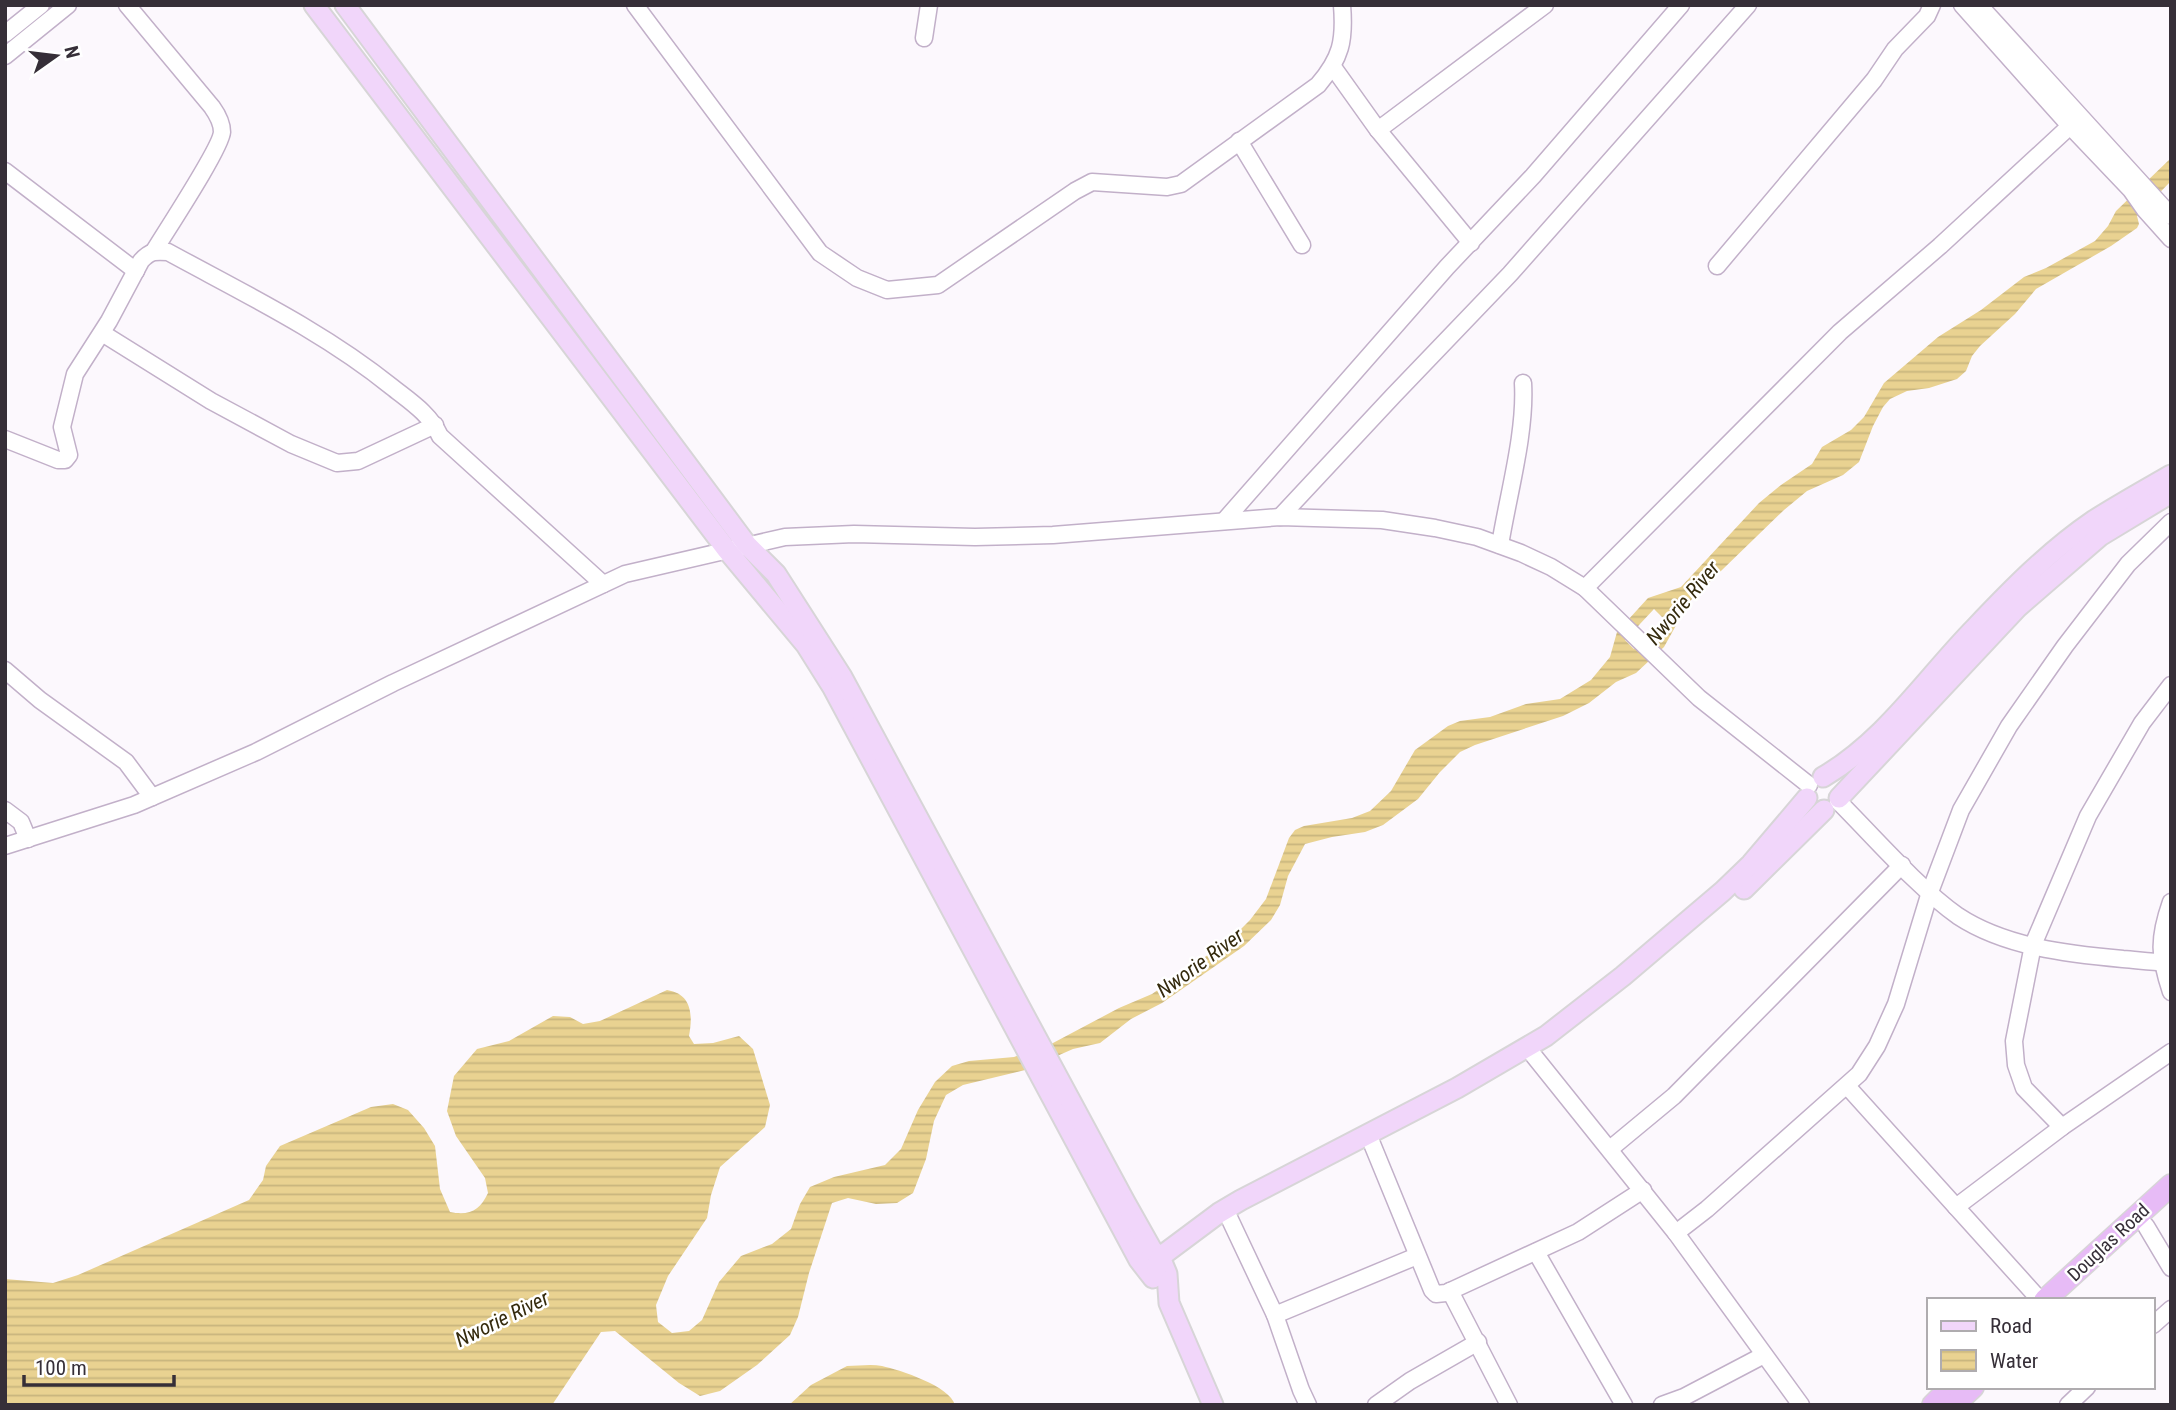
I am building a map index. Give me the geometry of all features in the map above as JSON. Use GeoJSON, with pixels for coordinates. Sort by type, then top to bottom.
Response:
{"type":"FeatureCollection","features":[{"type":"Feature","properties":{"kind":"highway","name":"Douglas Road"},"geometry":{"type":"LineString","coordinates":[[2047,1298],[2171,1185]]}},
{"type":"Feature","properties":{"kind":"highway"},"geometry":{"type":"LineString","coordinates":[[2068,1298],[2171,1203]]}},
{"type":"Feature","properties":{"kind":"highway"},"geometry":{"type":"LineString","coordinates":[[1946,1400],[1969,1389]]}},
{"type":"Feature","properties":{"kind":"main road"},"geometry":{"type":"LineString","coordinates":[[314,5],[727,550],[806,645],[1022,1024]]}},
{"type":"Feature","properties":{"kind":"main road"},"geometry":{"type":"LineString","coordinates":[[345,5],[747,545],[776,575],[842,677],[1059,1094],[1152,1250],[1180,1333],[1213,1405]]}},
{"type":"Feature","properties":{"kind":"main road"},"geometry":{"type":"LineString","coordinates":[[1531,1052],[1723,891],[1751,864],[1813,787],[1881,733],[1973,630],[2046,558],[2093,522],[2170,481]]}},
{"type":"Feature","properties":{"kind":"main road"},"geometry":{"type":"LineString","coordinates":[[1160,1270],[1180,1257],[1228,1215],[1370,1139],[1457,1088],[1531,1052],[1660,961],[1702,927],[1834,803],[2018,607],[2100,536],[2170,481]]}},
{"type":"Feature","properties":{"kind":"main road"},"geometry":{"type":"LineString","coordinates":[[1813,787],[1830,778],[1838,785],[1834,803]]}},
{"type":"Feature","properties":{"kind":"main road"},"geometry":{"type":"LineString","coordinates":[[1813,787],[1814,807],[1834,803]]}},
{"type":"Feature","properties":{"kind":"main road"},"geometry":{"type":"LineString","coordinates":[[1160,1270],[1157,1312],[1199,1405]]}},
{"type":"Feature","properties":{"kind":"street"},"geometry":{"type":"LineString","coordinates":[[5,34],[41,5]]}},
{"type":"Feature","properties":{"kind":"street"},"geometry":{"type":"LineString","coordinates":[[5,56],[68,5]]}},
{"type":"Feature","properties":{"kind":"street"},"geometry":{"type":"LineString","coordinates":[[127,5],[212,107],[219,118],[222,134],[154,251]]}},
{"type":"Feature","properties":{"kind":"street"},"geometry":{"type":"LineString","coordinates":[[635,5],[820,253],[857,278],[887,290],[938,285],[1074,191],[1093,182],[1167,187],[1181,184],[1318,85],[1333,67],[1342,38],[1342,5]]}},
{"type":"Feature","properties":{"kind":"street"},"geometry":{"type":"LineString","coordinates":[[924,38],[929,5]]}},
{"type":"Feature","properties":{"kind":"street"},"geometry":{"type":"LineString","coordinates":[[1378,130],[1545,5]]}},
{"type":"Feature","properties":{"kind":"street"},"geometry":{"type":"LineString","coordinates":[[1224,521],[1447,267],[1533,176],[1681,5]]}},
{"type":"Feature","properties":{"kind":"street"},"geometry":{"type":"LineString","coordinates":[[1280,517],[1505,279],[1748,5]]}},
{"type":"Feature","properties":{"kind":"street"},"geometry":{"type":"LineString","coordinates":[[1717,267],[1874,80],[1895,49],[1927,16],[1932,5]]}},
{"type":"Feature","properties":{"kind":"street"},"geometry":{"type":"LineString","coordinates":[[1962,5],[2070,126],[2136,186]]}},
{"type":"Feature","properties":{"kind":"street"},"geometry":{"type":"LineString","coordinates":[[1979,5],[2079,117],[2136,186],[2171,239]]}},
{"type":"Feature","properties":{"kind":"street"},"geometry":{"type":"LineString","coordinates":[[1333,67],[1378,130],[1471,243]]}},
{"type":"Feature","properties":{"kind":"street"},"geometry":{"type":"LineString","coordinates":[[1585,588],[1840,332],[1940,246],[2070,126]]}},
{"type":"Feature","properties":{"kind":"street"},"geometry":{"type":"LineString","coordinates":[[1239,141],[1302,245]]}},
{"type":"Feature","properties":{"kind":"street"},"geometry":{"type":"LineString","coordinates":[[5,171],[136,271]]}},
{"type":"Feature","properties":{"kind":"street"},"geometry":{"type":"LineString","coordinates":[[2151,205],[2171,215]]}},
{"type":"Feature","properties":{"kind":"street"},"geometry":{"type":"LineString","coordinates":[[5,439],[58,460],[65,460],[69,454],[62,427],[75,374],[147,254],[154,251],[168,252],[300,323],[367,367],[425,414],[440,436],[603,584]]}},
{"type":"Feature","properties":{"kind":"street"},"geometry":{"type":"LineString","coordinates":[[102,333],[211,401],[291,444],[337,463],[358,461],[435,425]]}},
{"type":"Feature","properties":{"kind":"street"},"geometry":{"type":"LineString","coordinates":[[1500,545],[1520,432],[1523,383]]}},
{"type":"Feature","properties":{"kind":"street"},"geometry":{"type":"LineString","coordinates":[[5,846],[152,797],[256,751],[393,683],[625,575],[785,537],[1054,535],[1280,517],[1382,520],[1446,530],[1500,545],[1551,567],[1585,588],[1699,698],[1813,787]]}},
{"type":"Feature","properties":{"kind":"street"},"geometry":{"type":"LineString","coordinates":[[1676,1233],[1707,1209],[1859,1074],[1892,1016],[1930,892],[1956,819],[2009,726],[2064,646],[2129,564],[2171,522]]}},
{"type":"Feature","properties":{"kind":"street"},"geometry":{"type":"LineString","coordinates":[[5,670],[40,700],[126,762],[152,797]]}},
{"type":"Feature","properties":{"kind":"street"},"geometry":{"type":"LineString","coordinates":[[2062,1127],[2024,1088],[2016,1065],[2014,1041],[2033,946],[2088,816],[2142,723],[2171,685]]}},
{"type":"Feature","properties":{"kind":"street"},"geometry":{"type":"LineString","coordinates":[[1834,803],[1930,892],[1959,916],[1984,930],[2033,946],[2072,953],[2166,962]]}},
{"type":"Feature","properties":{"kind":"street"},"geometry":{"type":"LineString","coordinates":[[5,810],[21,822],[29,839]]}},
{"type":"Feature","properties":{"kind":"street"},"geometry":{"type":"LineString","coordinates":[[1610,1149],[1674,1096],[1902,865]]}},
{"type":"Feature","properties":{"kind":"street"},"geometry":{"type":"LineString","coordinates":[[2171,902],[2161,932],[2171,992]]}},
{"type":"Feature","properties":{"kind":"street"},"geometry":{"type":"LineString","coordinates":[[1531,1052],[1676,1233],[1801,1405]]}},
{"type":"Feature","properties":{"kind":"street"},"geometry":{"type":"LineString","coordinates":[[1956,1207],[2062,1127],[2171,1052]]}},
{"type":"Feature","properties":{"kind":"street"},"geometry":{"type":"LineString","coordinates":[[1847,1086],[2038,1298]]}},
{"type":"Feature","properties":{"kind":"street"},"geometry":{"type":"LineString","coordinates":[[1370,1139],[1432,1290],[1441,1295],[1595,1224],[1643,1190]]}},
{"type":"Feature","properties":{"kind":"street"},"geometry":{"type":"LineString","coordinates":[[1228,1215],[1275,1315],[1308,1405]]}},
{"type":"Feature","properties":{"kind":"street"},"geometry":{"type":"LineString","coordinates":[[2146,1226],[2171,1268]]}},
{"type":"Feature","properties":{"kind":"street"},"geometry":{"type":"LineString","coordinates":[[1536,1252],[1624,1405]]}},
{"type":"Feature","properties":{"kind":"street"},"geometry":{"type":"LineString","coordinates":[[1275,1315],[1417,1256]]}},
{"type":"Feature","properties":{"kind":"street"},"geometry":{"type":"LineString","coordinates":[[1450,1291],[1509,1405]]}},
{"type":"Feature","properties":{"kind":"street"},"geometry":{"type":"LineString","coordinates":[[2155,1323],[2171,1309]]}},
{"type":"Feature","properties":{"kind":"street"},"geometry":{"type":"LineString","coordinates":[[1376,1405],[1409,1381],[1478,1342]]}},
{"type":"Feature","properties":{"kind":"street"},"geometry":{"type":"LineString","coordinates":[[1662,1405],[1764,1355]]}},
{"type":"Feature","properties":{"kind":"street"},"geometry":{"type":"LineString","coordinates":[[2068,1405],[2085,1389]]}},
{"type":"Feature","properties":{"kind":"water","name":"Nworie River"},"geometry":{"type":"Polygon","coordinates":[[[2171,158],[2171,181],[2137,216],[2137,228],[2036,289],[2015,314],[1980,346],[1966,371],[1957,379],[1929,388],[1907,391],[1890,399],[1873,426],[1859,462],[1843,475],[1807,491],[1784,510],[1689,602],[1664,647],[1636,673],[1616,682],[1589,703],[1563,716],[1460,752],[1418,799],[1383,825],[1365,832],[1305,844],[1288,876],[1280,905],[1271,920],[1244,946],[1162,1003],[1131,1019],[1100,1043],[1073,1049],[1025,1070],[963,1085],[946,1095],[934,1121],[926,1159],[913,1193],[897,1203],[876,1204],[848,1198],[832,1203],[798,1317],[790,1335],[757,1365],[720,1391],[700,1396],[679,1383],[615,1331],[601,1332],[552,1405],[5,1405],[5,1279],[53,1283],[78,1275],[249,1200],[263,1180],[266,1166],[280,1146],[371,1107],[393,1104],[408,1110],[435,1146],[440,1189],[450,1212],[474,1210],[488,1193],[485,1178],[456,1136],[447,1111],[454,1076],[477,1049],[509,1041],[553,1016],[570,1017],[583,1024],[600,1021],[667,990],[682,996],[689,1007],[689,1036],[694,1044],[713,1043],[739,1036],[753,1049],[770,1105],[765,1127],[720,1167],[707,1218],[668,1276],[656,1305],[658,1322],[672,1333],[689,1331],[702,1320],[719,1282],[741,1256],[772,1244],[791,1229],[800,1204],[810,1187],[834,1177],[885,1165],[901,1149],[918,1110],[935,1082],[952,1066],[969,1061],[1014,1057],[1053,1043],[1152,994],[1232,938],[1250,920],[1266,899],[1289,838],[1295,830],[1352,818],[1370,811],[1391,791],[1415,750],[1448,726],[1460,721],[1490,717],[1526,704],[1560,699],[1591,680],[1610,657],[1617,632],[1648,598],[1681,587],[1759,503],[1812,464],[1822,447],[1851,430],[1864,417],[1884,383],[1938,337],[1981,310],[2024,277],[2095,241],[2116,211],[2171,158]],[[1654,609],[1625,640],[1634,649],[1664,619],[1654,609]]]}},
{"type":"Feature","properties":{"kind":"water"},"geometry":{"type":"Polygon","coordinates":[[[847,1366],[882,1366],[912,1375],[944,1391],[955,1405],[789,1405],[811,1385],[847,1366]]]}}]}
